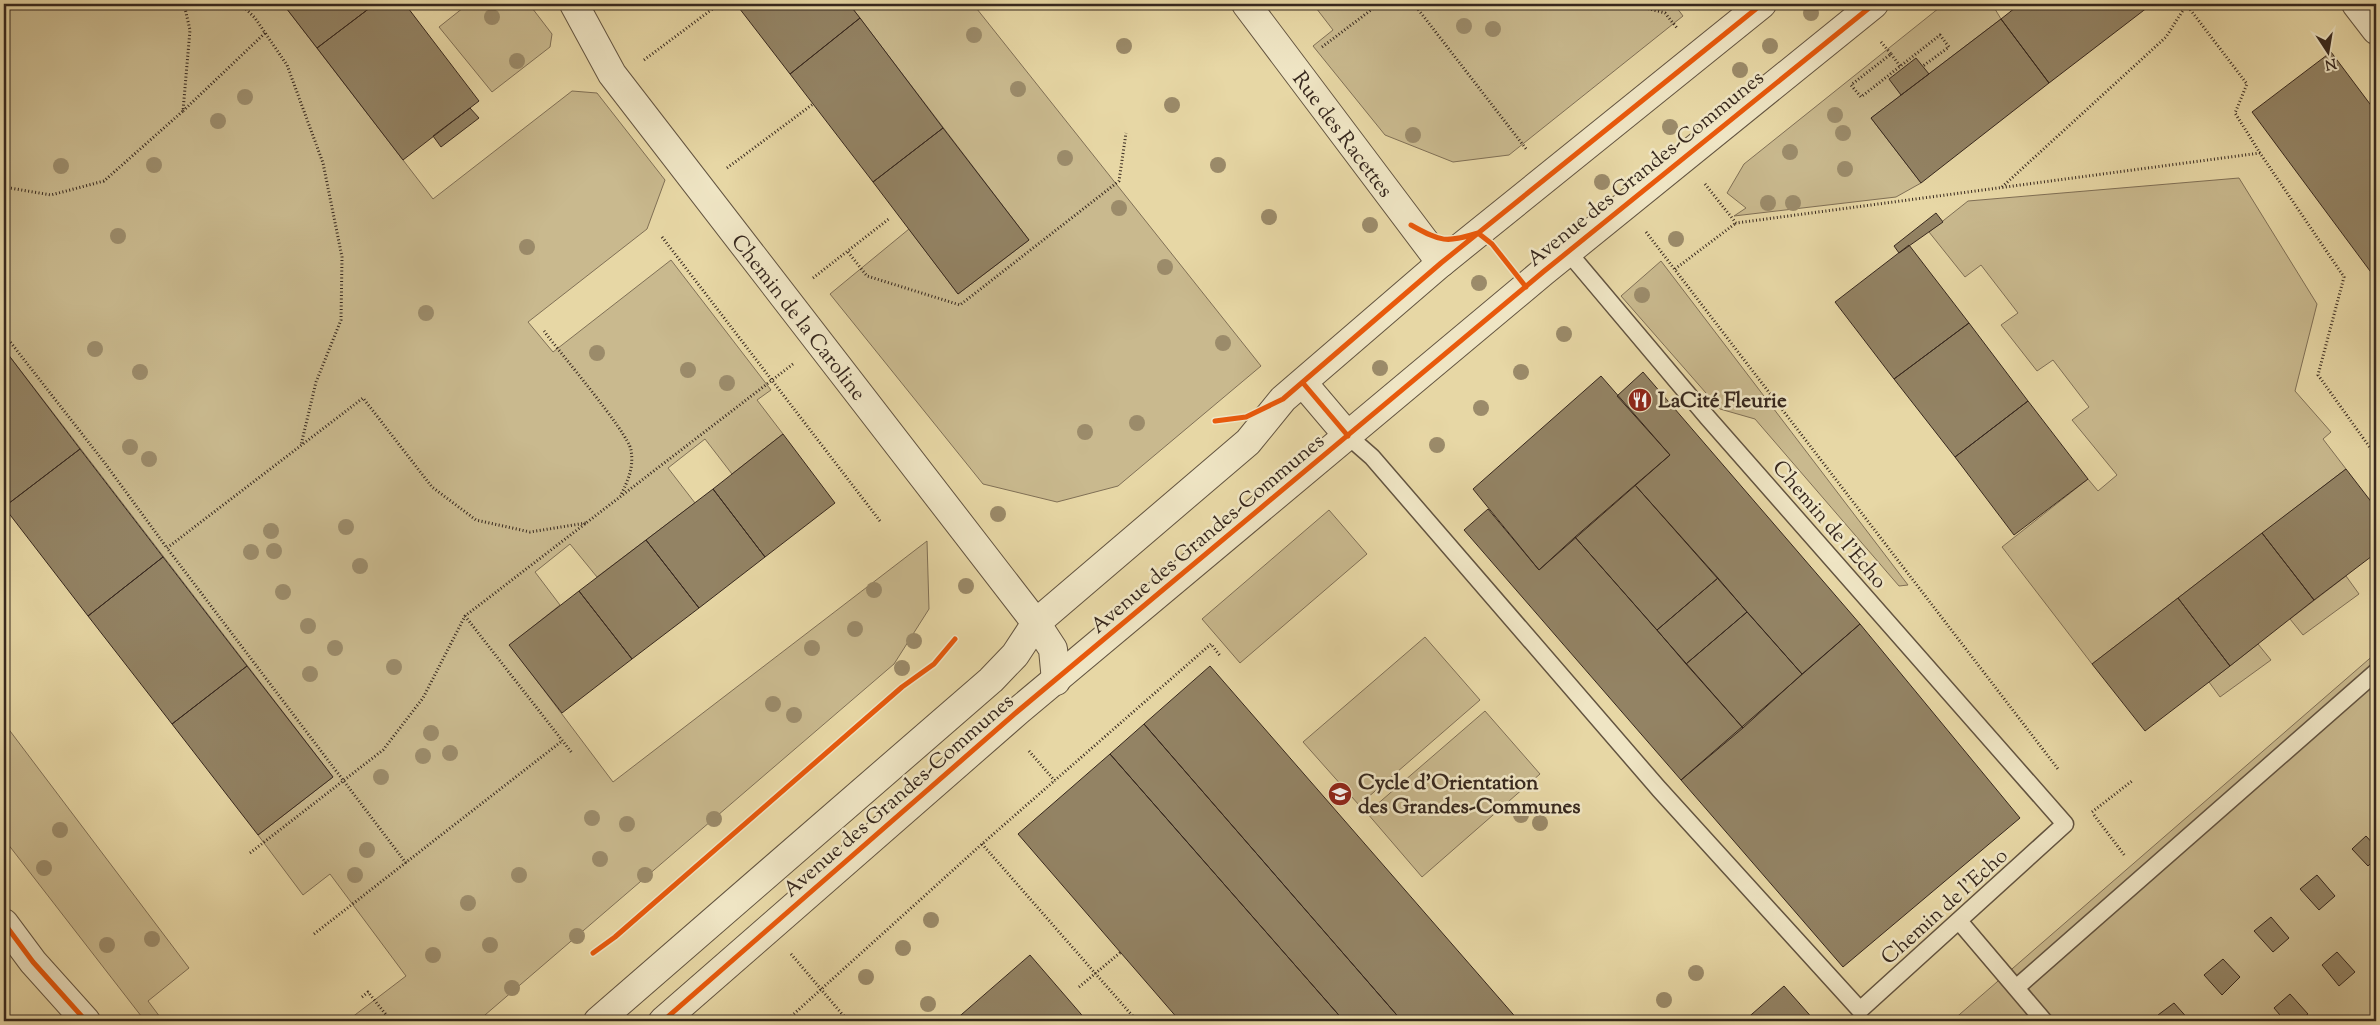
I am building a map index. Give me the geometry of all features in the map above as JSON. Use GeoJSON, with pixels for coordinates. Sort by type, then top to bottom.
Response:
{"type":"FeatureCollection","features":[{"type":"Feature","properties":{"kind":"street","name":"Chemin de la Caroline"},"geometry":{"type":"LineString","coordinates":[[574,4],[612,74],[1036,623],[1053,649],[1056,681]]}},
{"type":"Feature","properties":{"kind":"street","name":"Rue des Racettes"},"geometry":{"type":"LineString","coordinates":[[1246,4],[1440,263]]}},
{"type":"Feature","properties":{"kind":"street","name":"Avenue des Grandes-Communes"},"geometry":{"type":"LineString","coordinates":[[598,1021],[991,680],[1014,655],[1036,623],[1248,442],[1283,400],[1440,263],[1762,4]]}},
{"type":"Feature","properties":{"kind":"street","name":"Avenue des Grandes-Communes"},"geometry":{"type":"LineString","coordinates":[[663,1021],[1018,711],[1568,252],[1874,4]]}},
{"type":"Feature","properties":{"kind":"street"},"geometry":{"type":"LineString","coordinates":[[2356,4],[2376,30]]}},
{"type":"Feature","properties":{"kind":"street"},"geometry":{"type":"LineString","coordinates":[[1303,383],[1348,436]]}},
{"type":"Feature","properties":{"kind":"street"},"geometry":{"type":"LineString","coordinates":[[4,923],[58,991],[86,1021]]}},
{"type":"Feature","properties":{"kind":"lane","name":"Chemin de l'Echo"},"geometry":{"type":"LineString","coordinates":[[1348,436],[1372,457],[1659,789],[1860,1010],[2065,824],[1714,425],[1568,252]]}},
{"type":"Feature","properties":{"kind":"lane"},"geometry":{"type":"LineString","coordinates":[[2016,988],[2376,672]]}},
{"type":"Feature","properties":{"kind":"lane"},"geometry":{"type":"LineString","coordinates":[[1958,921],[2044,1021]]}},
{"type":"Feature","properties":{"kind":"path"},"geometry":{"type":"LineString","coordinates":[[183,111],[190,30],[184,4]]}},
{"type":"Feature","properties":{"kind":"path"},"geometry":{"type":"LineString","coordinates":[[241,4],[255,18],[287,65],[323,163],[342,257],[342,320],[316,382],[301,446]]}},
{"type":"Feature","properties":{"kind":"path"},"geometry":{"type":"LineString","coordinates":[[641,62],[719,4]]}},
{"type":"Feature","properties":{"kind":"path"},"geometry":{"type":"LineString","coordinates":[[1319,49],[1379,4]]}},
{"type":"Feature","properties":{"kind":"path"},"geometry":{"type":"LineString","coordinates":[[1414,4],[1530,154]]}},
{"type":"Feature","properties":{"kind":"path"},"geometry":{"type":"LineString","coordinates":[[1631,4],[1665,13],[1680,33]]}},
{"type":"Feature","properties":{"kind":"path"},"geometry":{"type":"LineString","coordinates":[[2002,187],[2166,37],[2186,4],[2247,84],[2235,112],[2344,277],[2318,375],[2376,456]]}},
{"type":"Feature","properties":{"kind":"path"},"geometry":{"type":"LineString","coordinates":[[4,187],[51,195],[104,181],[183,111],[265,32]]}},
{"type":"Feature","properties":{"kind":"path"},"geometry":{"type":"LineString","coordinates":[[1891,54],[1851,85],[1861,97],[1940,35],[1949,47],[1923,66]]}},
{"type":"Feature","properties":{"kind":"path"},"geometry":{"type":"LineString","coordinates":[[1881,42],[1900,66]]}},
{"type":"Feature","properties":{"kind":"path"},"geometry":{"type":"LineString","coordinates":[[724,170],[812,104]]}},
{"type":"Feature","properties":{"kind":"path"},"geometry":{"type":"LineString","coordinates":[[848,252],[867,276],[960,305],[1119,181],[1126,133]]}},
{"type":"Feature","properties":{"kind":"path"},"geometry":{"type":"LineString","coordinates":[[1675,269],[1736,223],[2260,152]]}},
{"type":"Feature","properties":{"kind":"path"},"geometry":{"type":"LineString","coordinates":[[1703,182],[1736,223]]}},
{"type":"Feature","properties":{"kind":"path"},"geometry":{"type":"LineString","coordinates":[[809,282],[890,218]]}},
{"type":"Feature","properties":{"kind":"path"},"geometry":{"type":"LineString","coordinates":[[662,237],[880,521]]}},
{"type":"Feature","properties":{"kind":"path"},"geometry":{"type":"LineString","coordinates":[[544,331],[620,430],[631,449],[632,471],[621,496]]}},
{"type":"Feature","properties":{"kind":"path"},"geometry":{"type":"LineString","coordinates":[[4,334],[104,462],[406,863]]}},
{"type":"Feature","properties":{"kind":"path"},"geometry":{"type":"LineString","coordinates":[[250,853],[383,750],[423,698],[465,616],[798,359]]}},
{"type":"Feature","properties":{"kind":"path"},"geometry":{"type":"LineString","coordinates":[[167,548],[363,398],[432,487],[476,520],[530,532],[586,523]]}},
{"type":"Feature","properties":{"kind":"path"},"geometry":{"type":"LineString","coordinates":[[465,616],[572,753]]}},
{"type":"Feature","properties":{"kind":"path"},"geometry":{"type":"LineString","coordinates":[[786,1021],[820,988],[982,844],[1211,644],[1221,657]]}},
{"type":"Feature","properties":{"kind":"path"},"geometry":{"type":"LineString","coordinates":[[314,934],[562,741]]}},
{"type":"Feature","properties":{"kind":"path"},"geometry":{"type":"LineString","coordinates":[[1029,751],[1055,781]]}},
{"type":"Feature","properties":{"kind":"path"},"geometry":{"type":"LineString","coordinates":[[2092,812],[2132,781]]}},
{"type":"Feature","properties":{"kind":"path"},"geometry":{"type":"LineString","coordinates":[[982,844],[1137,1021]]}},
{"type":"Feature","properties":{"kind":"path"},"geometry":{"type":"LineString","coordinates":[[786,948],[848,1021]]}},
{"type":"Feature","properties":{"kind":"path"},"geometry":{"type":"LineString","coordinates":[[1079,987],[1121,952]]}},
{"type":"Feature","properties":{"kind":"path"},"geometry":{"type":"LineString","coordinates":[[362,997],[368,992],[391,1021]]}},
{"type":"Feature","properties":{"kind":"shaded area"},"geometry":{"type":"Polygon","coordinates":[[[4,4],[283,4],[433,199],[572,91],[597,93],[665,180],[647,229],[528,322],[553,352],[671,260],[771,390],[757,400],[783,434],[732,474],[705,439],[668,468],[695,503],[597,577],[570,544],[535,572],[560,605],[510,645],[613,782],[927,541],[929,609],[894,664],[478,1021],[347,1021],[406,976],[330,874],[303,895],[258,835],[333,777],[4,349],[4,4]]]}},
{"type":"Feature","properties":{"kind":"shaded area"},"geometry":{"type":"Polygon","coordinates":[[[468,4],[529,4],[552,34],[550,47],[492,92],[439,27],[468,4]]]}},
{"type":"Feature","properties":{"kind":"shaded area"},"geometry":{"type":"Polygon","coordinates":[[[849,4],[973,4],[1261,366],[1118,486],[1057,502],[983,484],[830,294],[909,229],[958,294],[1029,240],[849,4]]]}},
{"type":"Feature","properties":{"kind":"shaded area"},"geometry":{"type":"Polygon","coordinates":[[[1313,4],[1674,4],[1683,16],[1509,155],[1453,162],[1385,135],[1313,46],[1333,30],[1313,4]]]}},
{"type":"Feature","properties":{"kind":"shaded area"},"geometry":{"type":"Polygon","coordinates":[[[1944,4],[1992,4],[2001,19],[1871,118],[1921,183],[1896,197],[1734,216],[1746,208],[1727,193],[1744,164],[1944,4]]]}},
{"type":"Feature","properties":{"kind":"shaded area"},"geometry":{"type":"Polygon","coordinates":[[[2239,178],[2317,304],[2295,391],[2331,432],[2323,439],[2346,469],[2092,664],[2002,547],[2088,479],[2098,491],[2117,475],[2072,420],[2089,407],[2053,360],[2037,371],[2001,325],[2018,313],[1981,265],[1965,277],[1929,232],[1968,201],[2239,178]]]}},
{"type":"Feature","properties":{"kind":"shaded area"},"geometry":{"type":"Polygon","coordinates":[[[1661,261],[1908,585],[1899,586],[1755,419],[1720,409],[1621,296],[1661,261]]]}},
{"type":"Feature","properties":{"kind":"shaded area"},"geometry":{"type":"Polygon","coordinates":[[[1329,510],[1367,554],[1240,663],[1202,619],[1329,510]]]}},
{"type":"Feature","properties":{"kind":"shaded area"},"geometry":{"type":"Polygon","coordinates":[[[2346,576],[2359,594],[2303,635],[2290,619],[2346,576]]]}},
{"type":"Feature","properties":{"kind":"shaded area"},"geometry":{"type":"Polygon","coordinates":[[[1425,637],[1480,700],[1359,805],[1303,742],[1425,637]]]}},
{"type":"Feature","properties":{"kind":"shaded area"},"geometry":{"type":"Polygon","coordinates":[[[2258,644],[2271,660],[2220,697],[2209,682],[2258,644]]]}},
{"type":"Feature","properties":{"kind":"shaded area"},"geometry":{"type":"Polygon","coordinates":[[[2376,653],[2376,1021],[1952,1021],[2376,653]]]}},
{"type":"Feature","properties":{"kind":"shaded area"},"geometry":{"type":"Polygon","coordinates":[[[1485,711],[1540,774],[1422,877],[1367,813],[1485,711]]]}},
{"type":"Feature","properties":{"kind":"shaded area"},"geometry":{"type":"Polygon","coordinates":[[[4,723],[189,968],[148,1001],[163,1021],[145,1021],[4,839],[4,723]]]}},
{"type":"Feature","properties":{"kind":"building"},"geometry":{"type":"Polygon","coordinates":[[[283,4],[375,4],[317,48],[283,4]]]}},
{"type":"Feature","properties":{"kind":"building"},"geometry":{"type":"Polygon","coordinates":[[[375,4],[405,4],[479,101],[403,160],[317,48],[375,4]]]}},
{"type":"Feature","properties":{"kind":"building"},"geometry":{"type":"Polygon","coordinates":[[[736,4],[849,4],[860,18],[790,74],[736,4]]]}},
{"type":"Feature","properties":{"kind":"building"},"geometry":{"type":"Polygon","coordinates":[[[2020,4],[2152,4],[2049,83],[2001,19],[2020,4]]]}},
{"type":"Feature","properties":{"kind":"building"},"geometry":{"type":"Polygon","coordinates":[[[860,18],[943,128],[873,182],[790,74],[860,18]]]}},
{"type":"Feature","properties":{"kind":"building"},"geometry":{"type":"Polygon","coordinates":[[[2001,19],[2049,83],[1921,183],[1871,118],[2001,19]]]}},
{"type":"Feature","properties":{"kind":"building"},"geometry":{"type":"Polygon","coordinates":[[[2331,52],[2376,112],[2376,279],[2252,112],[2331,52]]]}},
{"type":"Feature","properties":{"kind":"building"},"geometry":{"type":"Polygon","coordinates":[[[1916,58],[1929,74],[1901,95],[1889,79],[1916,58]]]}},
{"type":"Feature","properties":{"kind":"building"},"geometry":{"type":"Polygon","coordinates":[[[470,108],[479,118],[441,147],[433,136],[470,108]]]}},
{"type":"Feature","properties":{"kind":"building"},"geometry":{"type":"Polygon","coordinates":[[[943,128],[1029,240],[958,294],[873,182],[943,128]]]}},
{"type":"Feature","properties":{"kind":"building"},"geometry":{"type":"Polygon","coordinates":[[[1936,213],[1943,222],[1899,253],[1894,246],[1936,213]]]}},
{"type":"Feature","properties":{"kind":"building"},"geometry":{"type":"Polygon","coordinates":[[[1909,245],[1969,323],[1894,379],[1835,302],[1909,245]]]}},
{"type":"Feature","properties":{"kind":"building"},"geometry":{"type":"Polygon","coordinates":[[[1969,323],[2028,401],[1955,457],[1894,379],[1969,323]]]}},
{"type":"Feature","properties":{"kind":"building"},"geometry":{"type":"Polygon","coordinates":[[[4,349],[80,449],[4,507],[4,349]]]}},
{"type":"Feature","properties":{"kind":"building"},"geometry":{"type":"Polygon","coordinates":[[[1643,372],[1860,624],[1802,674],[1635,485],[1670,455],[1617,396],[1643,372]]]}},
{"type":"Feature","properties":{"kind":"building"},"geometry":{"type":"Polygon","coordinates":[[[1601,376],[1670,455],[1539,570],[1473,489],[1601,376]]]}},
{"type":"Feature","properties":{"kind":"building"},"geometry":{"type":"Polygon","coordinates":[[[2028,401],[2088,479],[2014,535],[1955,457],[2028,401]]]}},
{"type":"Feature","properties":{"kind":"building"},"geometry":{"type":"Polygon","coordinates":[[[783,434],[835,503],[765,557],[713,489],[783,434]]]}},
{"type":"Feature","properties":{"kind":"building"},"geometry":{"type":"Polygon","coordinates":[[[80,449],[163,557],[88,616],[4,507],[80,449]]]}},
{"type":"Feature","properties":{"kind":"building"},"geometry":{"type":"Polygon","coordinates":[[[2346,469],[2376,508],[2376,553],[2314,600],[2262,533],[2346,469]]]}},
{"type":"Feature","properties":{"kind":"building"},"geometry":{"type":"Polygon","coordinates":[[[1635,485],[1718,578],[1657,630],[1575,537],[1635,485]]]}},
{"type":"Feature","properties":{"kind":"building"},"geometry":{"type":"Polygon","coordinates":[[[713,489],[765,557],[699,608],[646,540],[713,489]]]}},
{"type":"Feature","properties":{"kind":"building"},"geometry":{"type":"Polygon","coordinates":[[[1488,509],[1539,570],[1575,537],[1743,728],[1681,780],[1464,530],[1488,509]]]}},
{"type":"Feature","properties":{"kind":"building"},"geometry":{"type":"Polygon","coordinates":[[[2262,533],[2314,600],[2230,666],[2178,598],[2262,533]]]}},
{"type":"Feature","properties":{"kind":"building"},"geometry":{"type":"Polygon","coordinates":[[[646,540],[699,608],[632,659],[579,591],[646,540]]]}},
{"type":"Feature","properties":{"kind":"building"},"geometry":{"type":"Polygon","coordinates":[[[163,557],[247,666],[172,724],[88,616],[163,557]]]}},
{"type":"Feature","properties":{"kind":"building"},"geometry":{"type":"Polygon","coordinates":[[[1718,578],[1747,612],[1686,664],[1657,630],[1718,578]]]}},
{"type":"Feature","properties":{"kind":"building"},"geometry":{"type":"Polygon","coordinates":[[[579,591],[632,659],[562,713],[509,645],[579,591]]]}},
{"type":"Feature","properties":{"kind":"building"},"geometry":{"type":"Polygon","coordinates":[[[2178,598],[2230,666],[2145,731],[2092,664],[2178,598]]]}},
{"type":"Feature","properties":{"kind":"building"},"geometry":{"type":"Polygon","coordinates":[[[1747,612],[1802,674],[1743,728],[1686,664],[1747,612]]]}},
{"type":"Feature","properties":{"kind":"building"},"geometry":{"type":"Polygon","coordinates":[[[1860,624],[2020,818],[1843,967],[1681,780],[1860,624]]]}},
{"type":"Feature","properties":{"kind":"building"},"geometry":{"type":"Polygon","coordinates":[[[247,666],[333,777],[258,835],[172,724],[247,666]]]}},
{"type":"Feature","properties":{"kind":"building"},"geometry":{"type":"Polygon","coordinates":[[[1210,666],[1519,1021],[1402,1021],[1144,724],[1210,666]]]}},
{"type":"Feature","properties":{"kind":"building"},"geometry":{"type":"Polygon","coordinates":[[[1144,724],[1402,1021],[1344,1021],[1110,754],[1144,724]]]}},
{"type":"Feature","properties":{"kind":"building"},"geometry":{"type":"Polygon","coordinates":[[[1110,754],[1344,1021],[1179,1020],[1018,834],[1110,754]]]}},
{"type":"Feature","properties":{"kind":"building"},"geometry":{"type":"Polygon","coordinates":[[[2366,836],[2376,847],[2376,858],[2368,866],[2352,849],[2366,836]]]}},
{"type":"Feature","properties":{"kind":"building"},"geometry":{"type":"Polygon","coordinates":[[[2317,875],[2335,896],[2319,910],[2300,889],[2317,875]]]}},
{"type":"Feature","properties":{"kind":"building"},"geometry":{"type":"Polygon","coordinates":[[[2271,917],[2289,938],[2273,952],[2254,931],[2271,917]]]}},
{"type":"Feature","properties":{"kind":"building"},"geometry":{"type":"Polygon","coordinates":[[[2337,952],[2355,972],[2339,986],[2322,965],[2337,952]]]}},
{"type":"Feature","properties":{"kind":"building"},"geometry":{"type":"Polygon","coordinates":[[[1030,955],[1087,1021],[954,1021],[1030,955]]]}},
{"type":"Feature","properties":{"kind":"building"},"geometry":{"type":"Polygon","coordinates":[[[2223,959],[2240,977],[2222,995],[2204,975],[2223,959]]]}},
{"type":"Feature","properties":{"kind":"building"},"geometry":{"type":"Polygon","coordinates":[[[1784,986],[1815,1021],[1744,1021],[1784,986]]]}},
{"type":"Feature","properties":{"kind":"building"},"geometry":{"type":"Polygon","coordinates":[[[2290,994],[2308,1014],[2299,1021],[2285,1021],[2274,1008],[2290,994]]]}},
{"type":"Feature","properties":{"kind":"building"},"geometry":{"type":"Polygon","coordinates":[[[2174,1003],[2190,1021],[2163,1021],[2158,1015],[2174,1003]]]}},
{"type":"Feature","properties":{"kind":"cycle path"},"geometry":{"type":"LineString","coordinates":[[1215,421],[1246,417],[1283,399],[1441,263],[1762,4]]}},
{"type":"Feature","properties":{"kind":"cycle path"},"geometry":{"type":"LineString","coordinates":[[663,1021],[1018,711],[1543,272],[1874,4]]}},
{"type":"Feature","properties":{"kind":"cycle path"},"geometry":{"type":"LineString","coordinates":[[1411,225],[1437,238],[1444,239],[1478,233],[1492,244],[1526,287]]}},
{"type":"Feature","properties":{"kind":"cycle path"},"geometry":{"type":"LineString","coordinates":[[1303,383],[1348,436]]}},
{"type":"Feature","properties":{"kind":"cycle path"},"geometry":{"type":"LineString","coordinates":[[593,953],[615,937],[902,687],[934,664],[955,639]]}},
{"type":"Feature","properties":{"kind":"cycle path"},"geometry":{"type":"LineString","coordinates":[[4,923],[33,962],[86,1021]]}},
{"type":"Feature","properties":{"kind":"place","name":"LaCité Fleurie"},"geometry":{"type":"Point","coordinates":[1640,400]}},
{"type":"Feature","properties":{"kind":"place","name":"Cycle d'Orientation des Grandes-Communes"},"geometry":{"type":"Point","coordinates":[1340,794]}}]}
